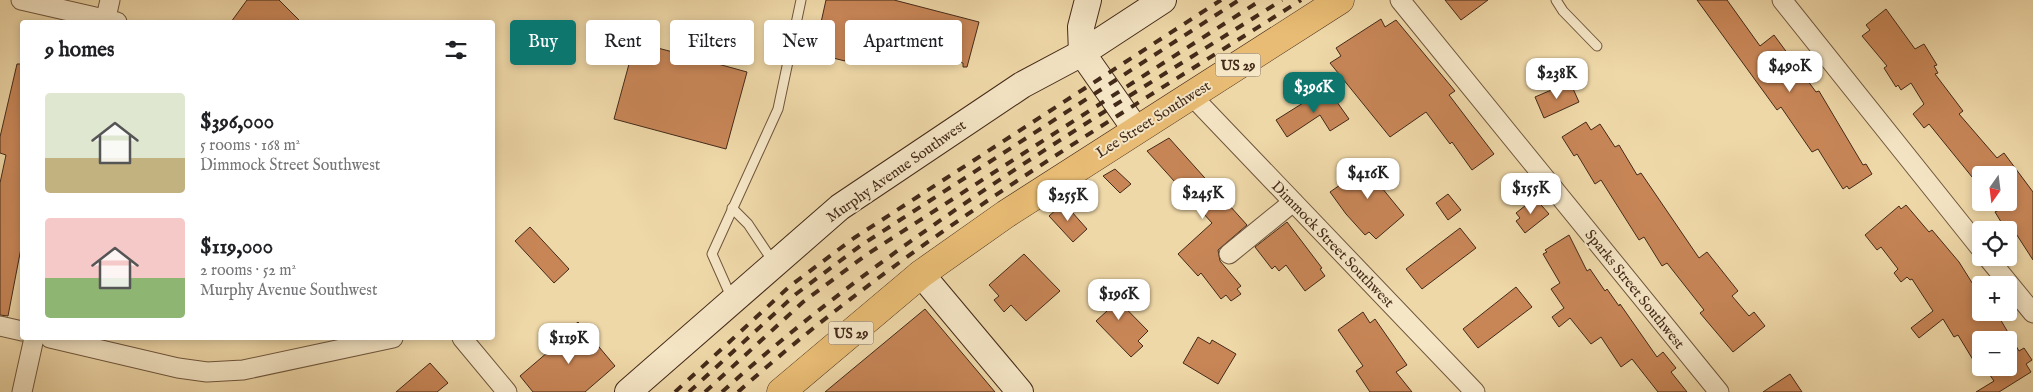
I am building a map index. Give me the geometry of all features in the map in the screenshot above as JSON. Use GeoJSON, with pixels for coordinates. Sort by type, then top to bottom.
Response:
{"type":"FeatureCollection","features":[{"type":"Feature","properties":{"kind":"main road","name":"Lee Street Southwest"},"geometry":{"type":"LineString","coordinates":[[781,392],[921,274],[1006,214],[1340,0]]}},
{"type":"Feature","properties":{"kind":"street"},"geometry":{"type":"LineString","coordinates":[[21,0],[101,20]]}},
{"type":"Feature","properties":{"kind":"street"},"geometry":{"type":"LineString","coordinates":[[109,20],[110,0]]}},
{"type":"Feature","properties":{"kind":"street"},"geometry":{"type":"LineString","coordinates":[[1088,0],[1081,27],[1082,52],[1136,130]]}},
{"type":"Feature","properties":{"kind":"street","name":"Murphy Avenue Southwest"},"geometry":{"type":"LineString","coordinates":[[637,383],[698,328],[840,207],[1022,85],[1082,52],[1163,0]]}},
{"type":"Feature","properties":{"kind":"street","name":"Sparks Street Southwest"},"geometry":{"type":"LineString","coordinates":[[1400,0],[1719,392]]}},
{"type":"Feature","properties":{"kind":"street"},"geometry":{"type":"LineString","coordinates":[[1782,0],[1972,238]]}},
{"type":"Feature","properties":{"kind":"street","name":"Dimmock Street Southwest"},"geometry":{"type":"LineString","coordinates":[[1191,95],[1476,392]]}},
{"type":"Feature","properties":{"kind":"street"},"geometry":{"type":"LineString","coordinates":[[1229,254],[1293,202]]}},
{"type":"Feature","properties":{"kind":"street"},"geometry":{"type":"LineString","coordinates":[[1995,266],[2033,313]]}},
{"type":"Feature","properties":{"kind":"street"},"geometry":{"type":"LineString","coordinates":[[921,274],[1020,392]]}},
{"type":"Feature","properties":{"kind":"street"},"geometry":{"type":"LineString","coordinates":[[0,326],[20,331]]}},
{"type":"Feature","properties":{"kind":"street"},"geometry":{"type":"LineString","coordinates":[[22,392],[34,340]]}},
{"type":"Feature","properties":{"kind":"street"},"geometry":{"type":"LineString","coordinates":[[59,340],[178,368],[207,372],[243,370],[356,342],[374,340]]}},
{"type":"Feature","properties":{"kind":"street"},"geometry":{"type":"LineString","coordinates":[[464,340],[507,392]]}},
{"type":"Feature","properties":{"kind":"lane"},"geometry":{"type":"LineString","coordinates":[[732,299],[712,254],[778,109],[801,0]]}},
{"type":"Feature","properties":{"kind":"lane"},"geometry":{"type":"LineString","coordinates":[[1556,0],[1563,11],[1597,46]]}},
{"type":"Feature","properties":{"kind":"lane"},"geometry":{"type":"LineString","coordinates":[[732,208],[748,224],[774,263]]}},
{"type":"Feature","properties":{"kind":"building"},"geometry":{"type":"Polygon","coordinates":[[[247,0],[279,0],[299,20],[232,20],[247,0]]]}},
{"type":"Feature","properties":{"kind":"building"},"geometry":{"type":"Polygon","coordinates":[[[826,0],[894,0],[979,22],[967,67],[963,67],[962,20],[845,20],[845,61],[835,58],[835,20],[822,20],[826,0]]]}},
{"type":"Feature","properties":{"kind":"building"},"geometry":{"type":"Polygon","coordinates":[[[1445,0],[1488,0],[1461,20],[1445,0]]]}},
{"type":"Feature","properties":{"kind":"building"},"geometry":{"type":"Polygon","coordinates":[[[1697,0],[1727,0],[1760,46],[1774,35],[1816,92],[1819,91],[1863,165],[1866,164],[1872,174],[1849,189],[1847,186],[1843,189],[1818,149],[1812,152],[1781,107],[1777,110],[1697,0]]]}},
{"type":"Feature","properties":{"kind":"building"},"geometry":{"type":"Polygon","coordinates":[[[1886,9],[1915,49],[1924,44],[1937,65],[1934,66],[1938,73],[1935,74],[1963,111],[1959,114],[1997,158],[2004,153],[2014,166],[1972,166],[1972,177],[1929,124],[1924,128],[1913,114],[1924,104],[1911,83],[1901,90],[1898,85],[1896,87],[1884,68],[1887,66],[1862,36],[1870,30],[1866,25],[1886,9]]]}},
{"type":"Feature","properties":{"kind":"building"},"geometry":{"type":"Polygon","coordinates":[[[1381,19],[1385,27],[1396,20],[1455,91],[1449,95],[1494,154],[1472,170],[1452,142],[1450,144],[1426,112],[1390,137],[1330,63],[1341,56],[1336,48],[1381,19]]]}},
{"type":"Feature","properties":{"kind":"building"},"geometry":{"type":"Polygon","coordinates":[[[660,49],[670,51],[670,65],[722,65],[747,72],[726,149],[614,119],[629,65],[660,65],[660,49]]]}},
{"type":"Feature","properties":{"kind":"building"},"geometry":{"type":"Polygon","coordinates":[[[17,64],[20,64],[20,253],[8,316],[0,315],[0,183],[6,155],[0,153],[0,137],[17,64]]]}},
{"type":"Feature","properties":{"kind":"building"},"geometry":{"type":"Polygon","coordinates":[[[1570,82],[1579,102],[1544,118],[1535,97],[1570,82]]]}},
{"type":"Feature","properties":{"kind":"building"},"geometry":{"type":"Polygon","coordinates":[[[1327,88],[1349,119],[1330,131],[1320,115],[1287,137],[1276,120],[1327,88]]]}},
{"type":"Feature","properties":{"kind":"building"},"geometry":{"type":"Polygon","coordinates":[[[1586,122],[1591,130],[1600,124],[1615,147],[1619,145],[1637,175],[1641,173],[1699,258],[1707,252],[1738,291],[1732,296],[1749,316],[1754,312],[1765,326],[1733,352],[1700,313],[1704,310],[1667,263],[1662,266],[1644,237],[1639,240],[1601,180],[1595,184],[1577,154],[1574,156],[1562,137],[1586,122]]]}},
{"type":"Feature","properties":{"kind":"building"},"geometry":{"type":"Polygon","coordinates":[[[1169,138],[1247,225],[1218,250],[1220,261],[1241,286],[1237,289],[1241,294],[1231,301],[1226,295],[1221,299],[1201,273],[1198,276],[1178,254],[1212,223],[1147,151],[1169,138]]]}},
{"type":"Feature","properties":{"kind":"building"},"geometry":{"type":"Polygon","coordinates":[[[1377,159],[1392,180],[1382,188],[1404,215],[1376,239],[1369,232],[1365,235],[1330,192],[1377,159]]]}},
{"type":"Feature","properties":{"kind":"building"},"geometry":{"type":"Polygon","coordinates":[[[1115,169],[1131,184],[1120,193],[1103,176],[1115,169]]]}},
{"type":"Feature","properties":{"kind":"building"},"geometry":{"type":"Polygon","coordinates":[[[2018,172],[2033,192],[2033,260],[2017,235],[2017,221],[2000,221],[1995,212],[2018,211],[2018,172]]]}},
{"type":"Feature","properties":{"kind":"building"},"geometry":{"type":"Polygon","coordinates":[[[1448,194],[1461,210],[1448,220],[1436,203],[1448,194]]]}},
{"type":"Feature","properties":{"kind":"building"},"geometry":{"type":"Polygon","coordinates":[[[1535,198],[1549,214],[1525,233],[1516,221],[1520,218],[1516,213],[1535,198]]]}},
{"type":"Feature","properties":{"kind":"building"},"geometry":{"type":"Polygon","coordinates":[[[1064,203],[1087,229],[1073,242],[1049,216],[1064,203]]]}},
{"type":"Feature","properties":{"kind":"building"},"geometry":{"type":"Polygon","coordinates":[[[1906,205],[1929,232],[1932,230],[1959,262],[1972,283],[1972,321],[2001,321],[2007,331],[1972,331],[1972,358],[1958,335],[1954,337],[1943,319],[1919,338],[1911,328],[1933,311],[1912,279],[1910,280],[1907,277],[1901,282],[1894,273],[1898,269],[1881,247],[1877,250],[1865,235],[1899,206],[1901,209],[1906,205]]]}},
{"type":"Feature","properties":{"kind":"building"},"geometry":{"type":"Polygon","coordinates":[[[1287,222],[1322,268],[1320,269],[1325,276],[1305,291],[1286,265],[1279,271],[1275,266],[1272,269],[1255,247],[1287,222]]]}},
{"type":"Feature","properties":{"kind":"building"},"geometry":{"type":"Polygon","coordinates":[[[530,227],[569,269],[554,283],[515,241],[530,227]]]}},
{"type":"Feature","properties":{"kind":"building"},"geometry":{"type":"Polygon","coordinates":[[[1460,228],[1476,248],[1422,289],[1406,269],[1460,228]]]}},
{"type":"Feature","properties":{"kind":"building"},"geometry":{"type":"Polygon","coordinates":[[[1569,235],[1587,271],[1590,269],[1605,291],[1607,289],[1619,306],[1620,304],[1657,357],[1663,352],[1676,368],[1671,372],[1687,392],[1658,392],[1632,359],[1621,367],[1601,337],[1591,344],[1570,318],[1559,327],[1552,317],[1564,308],[1551,289],[1560,283],[1543,254],[1547,252],[1545,250],[1569,235]]]}},
{"type":"Feature","properties":{"kind":"building"},"geometry":{"type":"Polygon","coordinates":[[[1024,254],[1060,291],[1026,321],[1011,305],[1004,312],[994,300],[999,296],[989,285],[1024,254]]]}},
{"type":"Feature","properties":{"kind":"building"},"geometry":{"type":"Polygon","coordinates":[[[1100,282],[1148,331],[1138,341],[1143,346],[1131,357],[1096,321],[1107,311],[1089,292],[1100,282]]]}},
{"type":"Feature","properties":{"kind":"building"},"geometry":{"type":"Polygon","coordinates":[[[1516,287],[1532,307],[1478,348],[1463,329],[1516,287]]]}},
{"type":"Feature","properties":{"kind":"building"},"geometry":{"type":"Polygon","coordinates":[[[925,309],[995,392],[825,392],[925,309]]]}},
{"type":"Feature","properties":{"kind":"building"},"geometry":{"type":"Polygon","coordinates":[[[1363,312],[1370,323],[1375,319],[1407,365],[1396,372],[1412,392],[1370,392],[1356,371],[1363,366],[1338,330],[1363,312]]]}},
{"type":"Feature","properties":{"kind":"building"},"geometry":{"type":"Polygon","coordinates":[[[578,322],[615,366],[585,392],[533,392],[520,376],[548,352],[545,349],[578,322]]]}},
{"type":"Feature","properties":{"kind":"building"},"geometry":{"type":"Polygon","coordinates":[[[1198,337],[1210,344],[1212,340],[1236,354],[1218,384],[1183,363],[1198,337]]]}},
{"type":"Feature","properties":{"kind":"building"},"geometry":{"type":"Polygon","coordinates":[[[2017,348],[2019,351],[2024,348],[2032,360],[2026,364],[2031,372],[1999,392],[1976,392],[1994,381],[1991,376],[2017,376],[2017,348]]]}},
{"type":"Feature","properties":{"kind":"building"},"geometry":{"type":"Polygon","coordinates":[[[430,363],[448,383],[437,392],[396,392],[430,363]]]}},
{"type":"Feature","properties":{"kind":"building"},"geometry":{"type":"Polygon","coordinates":[[[1790,374],[1802,392],[1763,392],[1790,374]]]}},
{"type":"Feature","properties":{"kind":"railway"},"geometry":{"type":"LineString","coordinates":[[675,392],[790,286],[854,238],[1221,0]]}},
{"type":"Feature","properties":{"kind":"railway"},"geometry":{"type":"LineString","coordinates":[[689,392],[796,294],[860,246],[1239,0]]}},
{"type":"Feature","properties":{"kind":"railway"},"geometry":{"type":"LineString","coordinates":[[705,392],[803,302],[866,255],[1261,0]]}},
{"type":"Feature","properties":{"kind":"railway"},"geometry":{"type":"LineString","coordinates":[[722,392],[787,336],[923,232],[1065,137],[1282,0]]}},
{"type":"Feature","properties":{"kind":"railway"},"geometry":{"type":"LineString","coordinates":[[738,392],[803,336],[940,233],[1083,138],[1301,0]]}}]}
